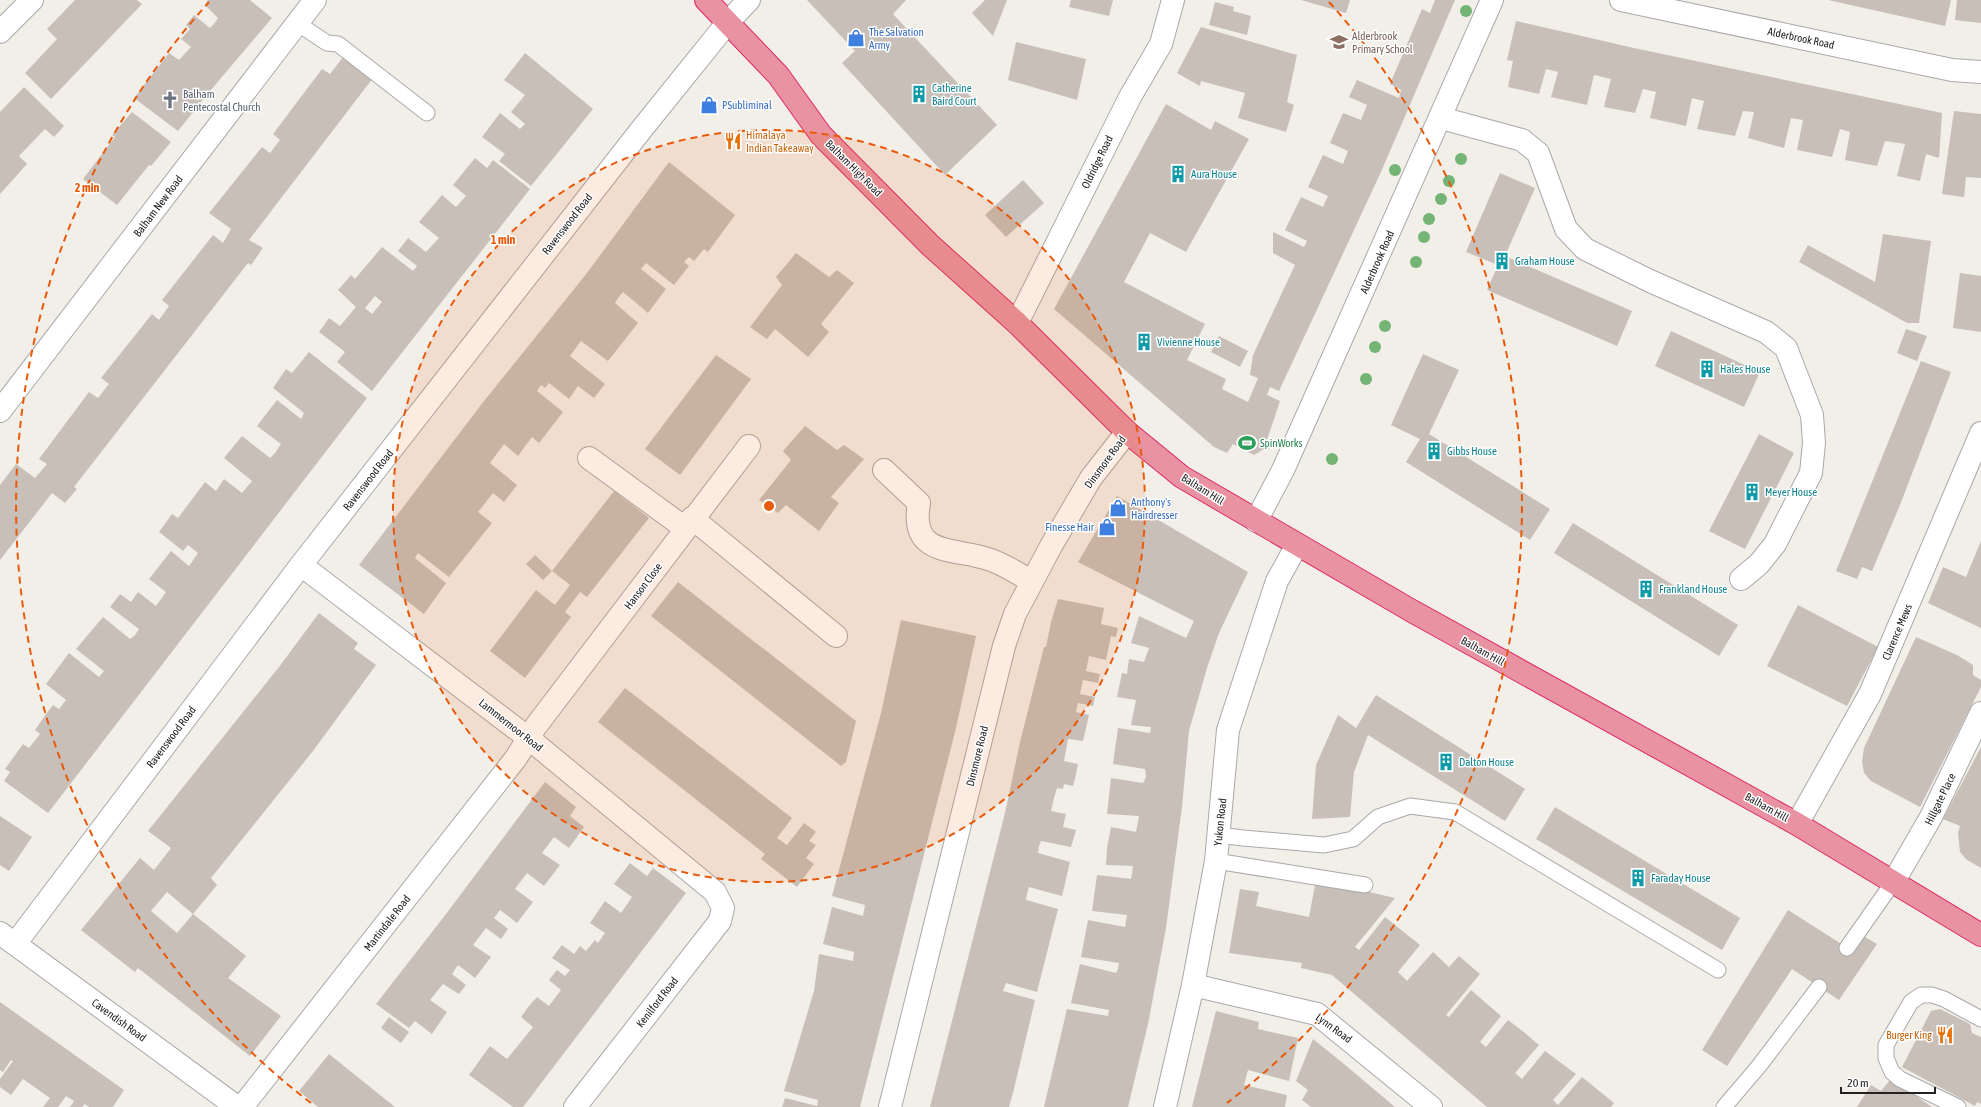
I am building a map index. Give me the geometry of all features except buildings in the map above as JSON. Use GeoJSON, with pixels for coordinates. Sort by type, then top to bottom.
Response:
{"type":"FeatureCollection","features":[{"type":"Feature","properties":{"kind":"highway","name":"Balham High Road"},"geometry":{"type":"LineString","coordinates":[[706,0],[778,75],[821,135],[930,245],[1016,323]]}},
{"type":"Feature","properties":{"kind":"highway","name":"Balham Hill"},"geometry":{"type":"LineString","coordinates":[[1016,323],[1127,432],[1182,477],[1297,545],[1507,664],[1798,824],[1981,935]]}},
{"type":"Feature","properties":{"kind":"street"},"geometry":{"type":"LineString","coordinates":[[0,32],[32,0]]}},
{"type":"Feature","properties":{"kind":"street","name":"Balham New Road"},"geometry":{"type":"LineString","coordinates":[[0,411],[315,0]]}},
{"type":"Feature","properties":{"kind":"street","name":"Ravenswood Road"},"geometry":{"type":"LineString","coordinates":[[8,938],[641,130],[728,22],[750,0]]}},
{"type":"Feature","properties":{"kind":"street","name":"Oldridge Road"},"geometry":{"type":"LineString","coordinates":[[1016,323],[1130,96],[1161,44],[1173,0]]}},
{"type":"Feature","properties":{"kind":"street","name":"Alderbrook Road"},"geometry":{"type":"LineString","coordinates":[[1256,521],[1283,470],[1441,118],[1492,0]]}},
{"type":"Feature","properties":{"kind":"street","name":"Alderbrook Road"},"geometry":{"type":"LineString","coordinates":[[1621,0],[1952,70],[1981,72]]}},
{"type":"Feature","properties":{"kind":"street"},"geometry":{"type":"LineString","coordinates":[[1441,118],[1522,140],[1538,153],[1566,229],[1585,249],[1650,281],[1766,332],[1786,348],[1812,415],[1814,443],[1811,472],[1775,544],[1759,564],[1741,579]]}},
{"type":"Feature","properties":{"kind":"street","name":"Dinsmore Road"},"geometry":{"type":"LineString","coordinates":[[890,1107],[1004,646],[1015,614],[1091,478],[1127,432]]}},
{"type":"Feature","properties":{"kind":"street","name":"Clarence Mews"},"geometry":{"type":"LineString","coordinates":[[1798,824],[1870,694],[1981,433]]}},
{"type":"Feature","properties":{"kind":"street","name":"Hanson Close"},"geometry":{"type":"LineString","coordinates":[[527,737],[749,446]]}},
{"type":"Feature","properties":{"kind":"street"},"geometry":{"type":"LineString","coordinates":[[589,458],[689,523],[836,636]]}},
{"type":"Feature","properties":{"kind":"street"},"geometry":{"type":"LineString","coordinates":[[884,470],[919,503],[917,514],[919,532],[928,543],[991,560],[1032,582]]}},
{"type":"Feature","properties":{"kind":"street","name":"Yukon Road"},"geometry":{"type":"LineString","coordinates":[[1165,1107],[1193,985],[1216,861],[1228,730],[1277,581],[1297,545]]}},
{"type":"Feature","properties":{"kind":"street","name":"Lammermoor Road"},"geometry":{"type":"LineString","coordinates":[[301,565],[527,737],[715,892]]}},
{"type":"Feature","properties":{"kind":"street","name":"Hillgate Place"},"geometry":{"type":"LineString","coordinates":[[1894,881],[1931,817],[1981,713]]}},
{"type":"Feature","properties":{"kind":"street","name":"Martindale Road"},"geometry":{"type":"LineString","coordinates":[[242,1107],[516,758],[527,737]]}},
{"type":"Feature","properties":{"kind":"street","name":"Kenilford Road"},"geometry":{"type":"LineString","coordinates":[[575,1107],[720,921],[723,908],[715,892]]}},
{"type":"Feature","properties":{"kind":"street","name":"Cavendish Road"},"geometry":{"type":"LineString","coordinates":[[8,938],[237,1107]]}},
{"type":"Feature","properties":{"kind":"street","name":"Lynn Road"},"geometry":{"type":"LineString","coordinates":[[1193,985],[1317,1014],[1431,1107]]}},
{"type":"Feature","properties":{"kind":"lane"},"geometry":{"type":"LineString","coordinates":[[298,23],[327,43],[338,44],[427,113]]}},
{"type":"Feature","properties":{"kind":"lane"},"geometry":{"type":"LineString","coordinates":[[1219,835],[1324,845],[1353,839],[1378,817],[1410,806],[1455,812],[1718,970]]}},
{"type":"Feature","properties":{"kind":"lane"},"geometry":{"type":"LineString","coordinates":[[1216,861],[1365,885]]}},
{"type":"Feature","properties":{"kind":"lane"},"geometry":{"type":"LineString","coordinates":[[1847,948],[1894,881]]}},
{"type":"Feature","properties":{"kind":"lane"},"geometry":{"type":"LineString","coordinates":[[1724,1107],[1759,1066],[1819,987]]}},
{"type":"Feature","properties":{"kind":"lane"},"geometry":{"type":"LineString","coordinates":[[1958,1107],[1900,1079],[1892,1072],[1886,1058],[1886,1045],[1911,1002],[1921,995],[1932,995],[1944,999],[1981,1019]]}},
{"type":"Feature","properties":{"kind":"place","name":"The Salvation Army"},"geometry":{"type":"Point","coordinates":[856,38]}},
{"type":"Feature","properties":{"kind":"place","name":"Alderbrook Primary School"},"geometry":{"type":"Point","coordinates":[1339,42]}},
{"type":"Feature","properties":{"kind":"place","name":"Catherine Baird Court"},"geometry":{"type":"Point","coordinates":[919,94]}},
{"type":"Feature","properties":{"kind":"place","name":"Balham Pentecostal Church"},"geometry":{"type":"Point","coordinates":[170,100]}},
{"type":"Feature","properties":{"kind":"place","name":"PSubliminal"},"geometry":{"type":"Point","coordinates":[709,105]}},
{"type":"Feature","properties":{"kind":"place","name":"Himalaya Indian Takeaway"},"geometry":{"type":"Point","coordinates":[733,141]}},
{"type":"Feature","properties":{"kind":"place","name":"Aura House"},"geometry":{"type":"Point","coordinates":[1178,174]}},
{"type":"Feature","properties":{"kind":"place","name":"Graham House"},"geometry":{"type":"Point","coordinates":[1502,261]}},
{"type":"Feature","properties":{"kind":"place","name":"Vivienne House"},"geometry":{"type":"Point","coordinates":[1144,342]}},
{"type":"Feature","properties":{"kind":"place","name":"Hales House"},"geometry":{"type":"Point","coordinates":[1707,369]}},
{"type":"Feature","properties":{"kind":"place","name":"SpinWorks"},"geometry":{"type":"Point","coordinates":[1247,443]}},
{"type":"Feature","properties":{"kind":"place","name":"Gibbs House"},"geometry":{"type":"Point","coordinates":[1434,451]}},
{"type":"Feature","properties":{"kind":"place","name":"Meyer House"},"geometry":{"type":"Point","coordinates":[1752,492]}},
{"type":"Feature","properties":{"kind":"place","name":"Anthony's Hairdresser"},"geometry":{"type":"Point","coordinates":[1118,508]}},
{"type":"Feature","properties":{"kind":"place","name":"Finesse Hair"},"geometry":{"type":"Point","coordinates":[1107,527]}},
{"type":"Feature","properties":{"kind":"place","name":"Frankland House"},"geometry":{"type":"Point","coordinates":[1646,589]}},
{"type":"Feature","properties":{"kind":"place","name":"Dalton House"},"geometry":{"type":"Point","coordinates":[1446,762]}},
{"type":"Feature","properties":{"kind":"place","name":"Faraday House"},"geometry":{"type":"Point","coordinates":[1638,878]}},
{"type":"Feature","properties":{"kind":"place","name":"Burger King"},"geometry":{"type":"Point","coordinates":[1945,1035]}}]}
